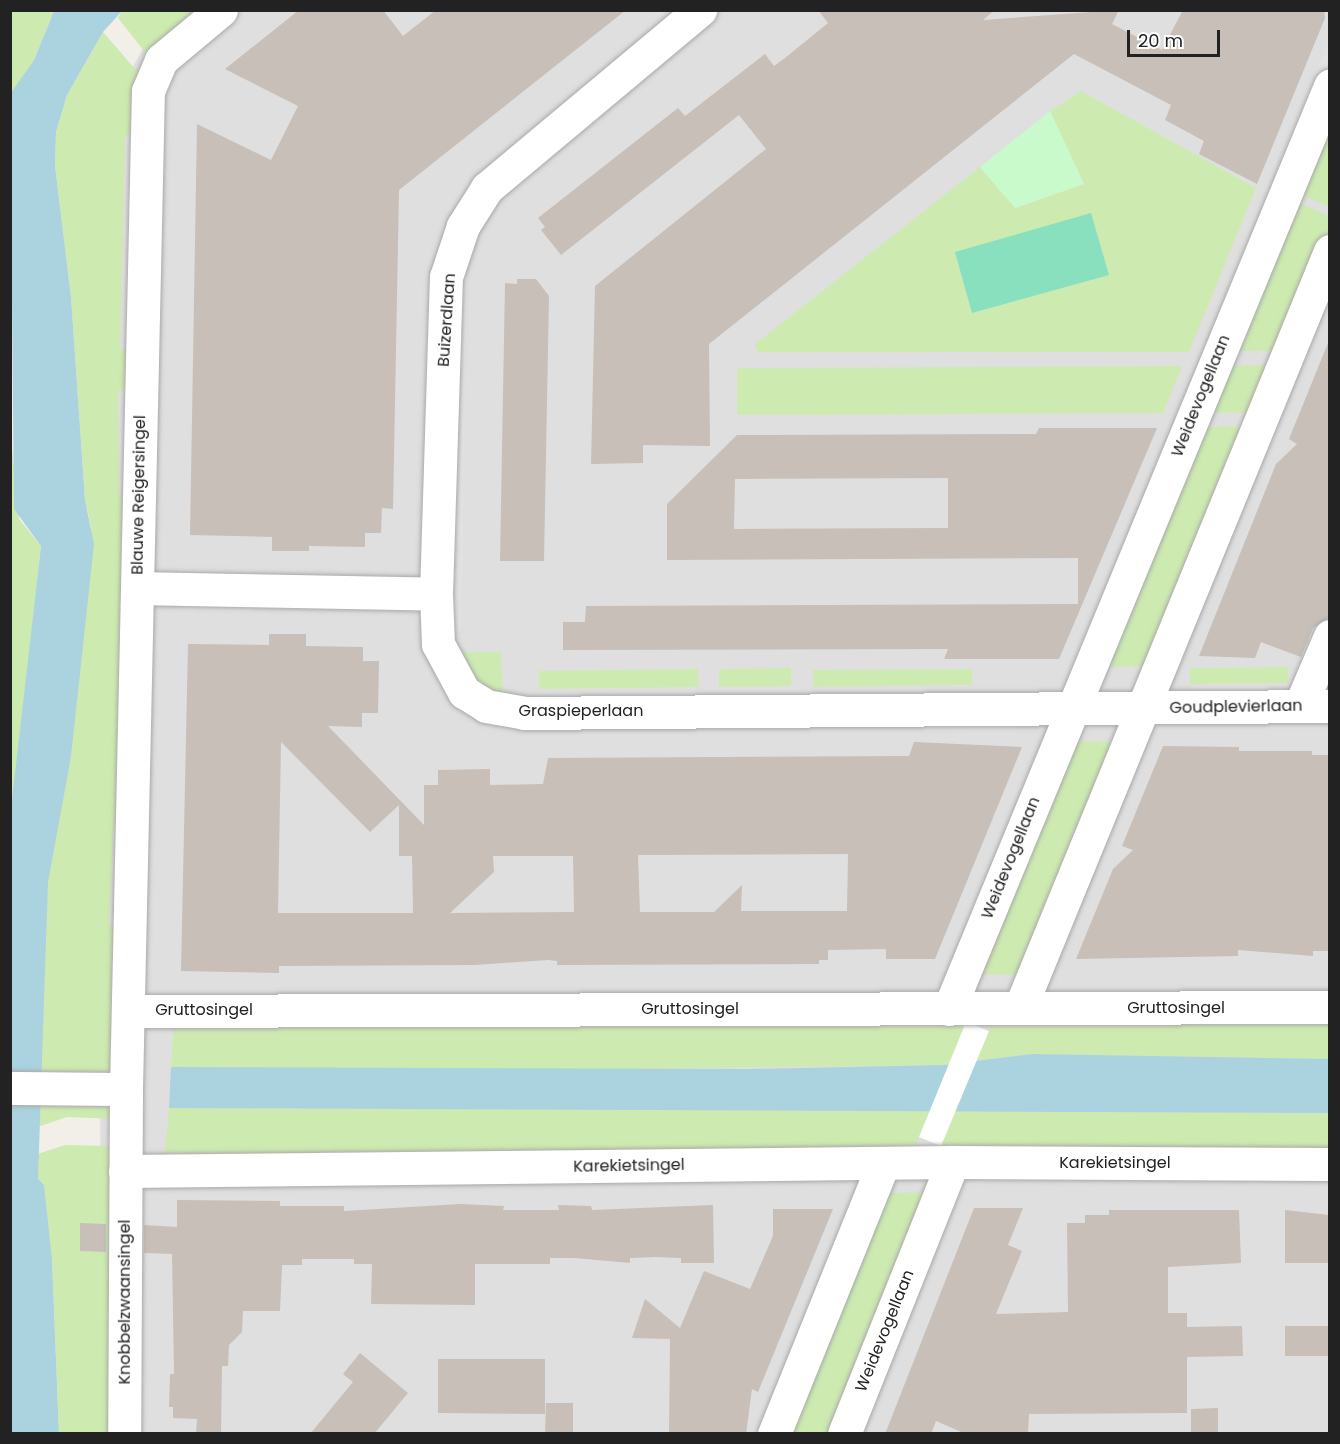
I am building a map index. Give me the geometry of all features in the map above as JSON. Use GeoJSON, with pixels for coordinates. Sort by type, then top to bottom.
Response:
{"type":"FeatureCollection","features":[{"type":"Feature","properties":{"kind":"street","name":"Blauwe Reigersingel"},"geometry":{"type":"LineString","coordinates":[[128,1011],[148,92],[161,60],[221,10]]}},
{"type":"Feature","properties":{"kind":"street","name":"Buizerdlaan"},"geometry":{"type":"LineString","coordinates":[[436,594],[446,277],[463,226],[487,188],[700,10]]}},
{"type":"Feature","properties":{"kind":"street","name":"Weidevogellaan"},"geometry":{"type":"LineString","coordinates":[[949,1009],[1329,86]]}},
{"type":"Feature","properties":{"kind":"street"},"geometry":{"type":"LineString","coordinates":[[1020,1008],[1329,251]]}},
{"type":"Feature","properties":{"kind":"street"},"geometry":{"type":"LineString","coordinates":[[137,588],[436,594]]}},
{"type":"Feature","properties":{"kind":"street","name":"Graspieperlaan"},"geometry":{"type":"LineString","coordinates":[[436,594],[438,644],[464,692],[486,706],[524,713],[1072,706]]}},
{"type":"Feature","properties":{"kind":"street"},"geometry":{"type":"LineString","coordinates":[[1315,706],[1329,636]]}},
{"type":"Feature","properties":{"kind":"street"},"geometry":{"type":"LineString","coordinates":[[1072,706],[1143,708]]}},
{"type":"Feature","properties":{"kind":"street","name":"Goudplevierlaan"},"geometry":{"type":"LineString","coordinates":[[1143,708],[1315,706]]}},
{"type":"Feature","properties":{"kind":"street","name":"Gruttosingel"},"geometry":{"type":"LineString","coordinates":[[128,1011],[1329,1007]]}},
{"type":"Feature","properties":{"kind":"street"},"geometry":{"type":"LineString","coordinates":[[125,1170],[128,1011]]}},
{"type":"Feature","properties":{"kind":"street"},"geometry":{"type":"LineString","coordinates":[[10,1088],[126,1089]]}},
{"type":"Feature","properties":{"kind":"street","name":"Weidevogellaan"},"geometry":{"type":"LineString","coordinates":[[844,1434],[953,1162]]}},
{"type":"Feature","properties":{"kind":"street","name":"Karekietsingel"},"geometry":{"type":"LineString","coordinates":[[125,1170],[953,1162],[1329,1164]]}},
{"type":"Feature","properties":{"kind":"street"},"geometry":{"type":"LineString","coordinates":[[774,1434],[883,1164]]}},
{"type":"Feature","properties":{"kind":"street","name":"Knobbelzwaansingel"},"geometry":{"type":"LineString","coordinates":[[124,1434],[125,1170]]}},
{"type":"Feature","properties":{"kind":"shaded area"},"geometry":{"type":"Polygon","coordinates":[[[164,11],[1329,11],[1329,1433],[101,1434],[100,1023],[116,97],[164,11]]]}},
{"type":"Feature","properties":{"kind":"shaded area"},"geometry":{"type":"Polygon","coordinates":[[[1329,40],[1329,60],[1281,178],[1274,176],[1329,40]]]}},
{"type":"Feature","properties":{"kind":"shaded area"},"geometry":{"type":"Polygon","coordinates":[[[459,277],[467,277],[461,632],[452,632],[459,277]]]}},
{"type":"Feature","properties":{"kind":"shaded area"},"geometry":{"type":"Polygon","coordinates":[[[178,569],[255,572],[255,581],[178,578],[178,569]]]}},
{"type":"Feature","properties":{"kind":"shaded area"},"geometry":{"type":"Polygon","coordinates":[[[178,601],[255,604],[254,612],[177,610],[178,601]]]}},
{"type":"Feature","properties":{"kind":"shaded area"},"geometry":{"type":"Polygon","coordinates":[[[1190,686],[1287,686],[1287,695],[1190,695],[1190,686]]]}},
{"type":"Feature","properties":{"kind":"shaded area"},"geometry":{"type":"Polygon","coordinates":[[[814,721],[1018,722],[1018,729],[814,728],[814,721]]]}},
{"type":"Feature","properties":{"kind":"green space"},"geometry":{"type":"Polygon","coordinates":[[[11,11],[54,11],[34,60],[11,94],[11,11]]]}},
{"type":"Feature","properties":{"kind":"green space"},"geometry":{"type":"Polygon","coordinates":[[[122,11],[203,11],[148,56],[118,18],[122,11]]]}},
{"type":"Feature","properties":{"kind":"green space"},"geometry":{"type":"Polygon","coordinates":[[[103,32],[142,77],[137,135],[125,137],[120,349],[134,349],[133,390],[118,391],[119,496],[130,498],[124,816],[114,818],[109,925],[122,925],[117,1063],[109,1070],[83,1076],[11,1069],[10,1053],[71,757],[91,527],[85,500],[71,297],[55,166],[56,132],[67,95],[103,32]]]}},
{"type":"Feature","properties":{"kind":"green space"},"geometry":{"type":"Polygon","coordinates":[[[1081,91],[1256,188],[1189,352],[758,352],[755,344],[980,167],[1015,208],[1084,184],[1050,111],[1081,91]]]}},
{"type":"Feature","properties":{"kind":"green space"},"geometry":{"type":"Polygon","coordinates":[[[1329,105],[1329,207],[1294,191],[1329,105]]]}},
{"type":"Feature","properties":{"kind":"green space"},"geometry":{"type":"Polygon","coordinates":[[[1050,111],[1084,184],[1015,208],[980,167],[1050,111]]]}},
{"type":"Feature","properties":{"kind":"green space"},"geometry":{"type":"Polygon","coordinates":[[[1291,199],[1329,216],[1329,227],[1279,351],[1228,351],[1291,199]]]}},
{"type":"Feature","properties":{"kind":"green space"},"geometry":{"type":"Polygon","coordinates":[[[1091,213],[1109,275],[972,313],[955,252],[1091,213]]]}},
{"type":"Feature","properties":{"kind":"green space"},"geometry":{"type":"Polygon","coordinates":[[[1273,365],[1254,413],[1203,412],[1223,366],[1273,365]]]}},
{"type":"Feature","properties":{"kind":"green space"},"geometry":{"type":"Polygon","coordinates":[[[1182,366],[1163,413],[737,415],[737,368],[1182,366]]]}},
{"type":"Feature","properties":{"kind":"green space"},"geometry":{"type":"Polygon","coordinates":[[[10,427],[19,519],[41,546],[11,817],[10,427]]]}},
{"type":"Feature","properties":{"kind":"green space"},"geometry":{"type":"Polygon","coordinates":[[[1197,427],[1248,427],[1149,666],[1099,667],[1197,427]]]}},
{"type":"Feature","properties":{"kind":"green space"},"geometry":{"type":"Polygon","coordinates":[[[456,652],[501,652],[503,697],[484,693],[456,652]]]}},
{"type":"Feature","properties":{"kind":"green space"},"geometry":{"type":"Polygon","coordinates":[[[1288,667],[1288,683],[1190,684],[1190,668],[1288,667]]]}},
{"type":"Feature","properties":{"kind":"green space"},"geometry":{"type":"Polygon","coordinates":[[[791,668],[791,686],[719,687],[719,669],[791,668]]]}},
{"type":"Feature","properties":{"kind":"green space"},"geometry":{"type":"Polygon","coordinates":[[[698,669],[698,687],[539,689],[539,671],[698,669]]]}},
{"type":"Feature","properties":{"kind":"green space"},"geometry":{"type":"Polygon","coordinates":[[[972,669],[972,685],[813,687],[813,670],[972,669]]]}},
{"type":"Feature","properties":{"kind":"green space"},"geometry":{"type":"Polygon","coordinates":[[[1069,741],[1118,742],[1022,975],[973,974],[1069,741]]]}},
{"type":"Feature","properties":{"kind":"green space"},"geometry":{"type":"Polygon","coordinates":[[[994,1017],[1329,1017],[1329,1059],[1032,1054],[975,1061],[994,1017]]]}},
{"type":"Feature","properties":{"kind":"green space"},"geometry":{"type":"Polygon","coordinates":[[[174,1020],[968,1020],[951,1064],[944,1065],[522,1070],[171,1067],[174,1020]]]}},
{"type":"Feature","properties":{"kind":"green space"},"geometry":{"type":"Polygon","coordinates":[[[103,1101],[119,1115],[114,1119],[67,1117],[11,1136],[11,1110],[49,1103],[103,1101]]]}},
{"type":"Feature","properties":{"kind":"green space"},"geometry":{"type":"Polygon","coordinates":[[[169,1108],[930,1111],[914,1149],[463,1155],[165,1153],[169,1108]]]}},
{"type":"Feature","properties":{"kind":"green space"},"geometry":{"type":"Polygon","coordinates":[[[952,1110],[1329,1113],[1329,1148],[940,1148],[952,1110]]]}},
{"type":"Feature","properties":{"kind":"green space"},"geometry":{"type":"Polygon","coordinates":[[[65,1145],[110,1146],[115,1433],[59,1433],[52,1260],[10,1163],[65,1145]]]}},
{"type":"Feature","properties":{"kind":"green space"},"geometry":{"type":"Polygon","coordinates":[[[935,1192],[836,1433],[786,1434],[885,1193],[935,1192]]]}},
{"type":"Feature","properties":{"kind":"water"},"geometry":{"type":"Polygon","coordinates":[[[54,11],[122,11],[103,32],[67,95],[56,132],[55,166],[71,297],[85,500],[94,544],[71,757],[48,882],[38,1179],[44,1185],[52,1260],[59,1434],[10,1433],[10,817],[41,546],[14,509],[10,94],[34,60],[54,11]]]}},
{"type":"Feature","properties":{"kind":"water"},"geometry":{"type":"Polygon","coordinates":[[[1032,1054],[1330,1059],[1329,1113],[169,1108],[171,1067],[749,1069],[944,1065],[1032,1054]]]}},
{"type":"Feature","properties":{"kind":"pier"},"geometry":{"type":"Polygon","coordinates":[[[966,1022],[989,1031],[941,1146],[919,1137],[966,1022]]]}},
{"type":"Feature","properties":{"kind":"building"},"geometry":{"type":"Polygon","coordinates":[[[299,10],[383,10],[403,36],[436,10],[626,10],[399,190],[393,509],[382,508],[381,533],[365,533],[365,547],[309,546],[309,551],[272,551],[272,537],[190,535],[197,124],[271,160],[298,106],[225,69],[299,10]]]}},
{"type":"Feature","properties":{"kind":"building"},"geometry":{"type":"Polygon","coordinates":[[[818,10],[995,10],[983,20],[1119,10],[1112,24],[1162,50],[1183,10],[1324,10],[1325,18],[1257,184],[1199,154],[1204,141],[1165,120],[1171,105],[1074,54],[709,344],[710,446],[643,445],[643,463],[591,464],[595,286],[766,149],[739,115],[561,255],[541,230],[545,227],[538,218],[678,108],[685,116],[765,54],[774,66],[785,58],[828,23],[818,10]]]}},
{"type":"Feature","properties":{"kind":"building"},"geometry":{"type":"Polygon","coordinates":[[[517,279],[536,279],[549,296],[544,561],[500,561],[505,283],[517,284],[517,279]]]}},
{"type":"Feature","properties":{"kind":"building"},"geometry":{"type":"Polygon","coordinates":[[[1328,343],[1329,618],[1313,628],[1301,657],[1261,642],[1255,658],[1199,656],[1276,464],[1297,444],[1289,439],[1328,343]]]}},
{"type":"Feature","properties":{"kind":"building"},"geometry":{"type":"Polygon","coordinates":[[[1039,428],[1157,428],[1059,659],[944,659],[948,649],[563,650],[563,622],[585,622],[586,606],[1078,604],[1078,558],[667,560],[667,504],[737,435],[1036,434],[1039,428]],[[948,478],[735,479],[734,529],[948,528],[948,478]]]}},
{"type":"Feature","properties":{"kind":"building"},"geometry":{"type":"Polygon","coordinates":[[[269,634],[306,634],[306,646],[363,647],[363,661],[379,661],[378,713],[362,713],[362,727],[328,726],[424,825],[424,785],[438,785],[438,770],[490,769],[490,785],[543,784],[548,758],[909,756],[914,742],[1022,747],[935,959],[886,959],[886,949],[828,950],[828,960],[819,960],[819,964],[557,965],[557,961],[548,960],[475,965],[279,966],[279,973],[181,971],[188,644],[269,645],[269,634]],[[281,742],[278,913],[413,913],[412,856],[399,856],[399,805],[370,832],[281,742]],[[848,854],[638,855],[640,912],[714,912],[742,885],[741,911],[847,911],[848,854]],[[493,856],[494,872],[450,913],[574,912],[573,856],[493,856]]]}},
{"type":"Feature","properties":{"kind":"building"},"geometry":{"type":"Polygon","coordinates":[[[1163,746],[1239,747],[1239,751],[1312,751],[1312,755],[1329,755],[1329,951],[1313,951],[1313,956],[1238,950],[1238,956],[1076,959],[1113,869],[1133,850],[1122,846],[1163,746]]]}},
{"type":"Feature","properties":{"kind":"building"},"geometry":{"type":"Polygon","coordinates":[[[177,1200],[280,1201],[280,1206],[344,1206],[344,1211],[460,1204],[504,1206],[503,1210],[559,1210],[558,1205],[591,1206],[592,1210],[713,1205],[714,1263],[681,1263],[681,1258],[655,1257],[630,1258],[630,1263],[550,1258],[550,1264],[475,1264],[475,1305],[371,1304],[372,1264],[354,1264],[354,1259],[302,1259],[302,1265],[282,1265],[280,1311],[243,1311],[242,1332],[229,1345],[228,1366],[222,1366],[221,1434],[196,1434],[197,1419],[173,1418],[173,1407],[169,1407],[170,1374],[174,1374],[172,1254],[144,1253],[144,1225],[177,1227],[177,1200]]]}},
{"type":"Feature","properties":{"kind":"building"},"geometry":{"type":"Polygon","coordinates":[[[974,1208],[1023,1208],[1008,1245],[1022,1251],[996,1314],[1068,1312],[1067,1223],[1085,1223],[1085,1215],[1109,1215],[1109,1210],[1239,1210],[1241,1263],[1168,1267],[1168,1313],[1187,1313],[1187,1327],[1242,1326],[1243,1356],[1187,1357],[1187,1413],[1029,1414],[1028,1434],[966,1434],[936,1421],[931,1434],[885,1434],[974,1208]]]}},
{"type":"Feature","properties":{"kind":"building"},"geometry":{"type":"Polygon","coordinates":[[[773,1209],[833,1209],[758,1392],[752,1389],[746,1434],[669,1434],[670,1339],[632,1338],[645,1299],[680,1328],[704,1271],[750,1289],[773,1236],[773,1209]]]}},
{"type":"Feature","properties":{"kind":"building"},"geometry":{"type":"Polygon","coordinates":[[[1285,1210],[1329,1215],[1329,1263],[1285,1263],[1285,1210]]]}},
{"type":"Feature","properties":{"kind":"building"},"geometry":{"type":"Polygon","coordinates":[[[80,1223],[106,1224],[106,1252],[80,1251],[80,1223]]]}},
{"type":"Feature","properties":{"kind":"building"},"geometry":{"type":"Polygon","coordinates":[[[1285,1326],[1329,1326],[1329,1356],[1285,1356],[1285,1326]]]}},
{"type":"Feature","properties":{"kind":"building"},"geometry":{"type":"Polygon","coordinates":[[[360,1353],[408,1393],[374,1434],[310,1434],[353,1382],[343,1374],[360,1353]]]}},
{"type":"Feature","properties":{"kind":"building"},"geometry":{"type":"Polygon","coordinates":[[[438,1359],[545,1359],[545,1414],[438,1413],[438,1359]]]}},
{"type":"Feature","properties":{"kind":"building"},"geometry":{"type":"Polygon","coordinates":[[[546,1403],[573,1403],[573,1434],[545,1434],[546,1403]]]}},
{"type":"Feature","properties":{"kind":"building"},"geometry":{"type":"Polygon","coordinates":[[[1218,1408],[1218,1434],[1191,1434],[1191,1409],[1218,1408]]]}}]}
